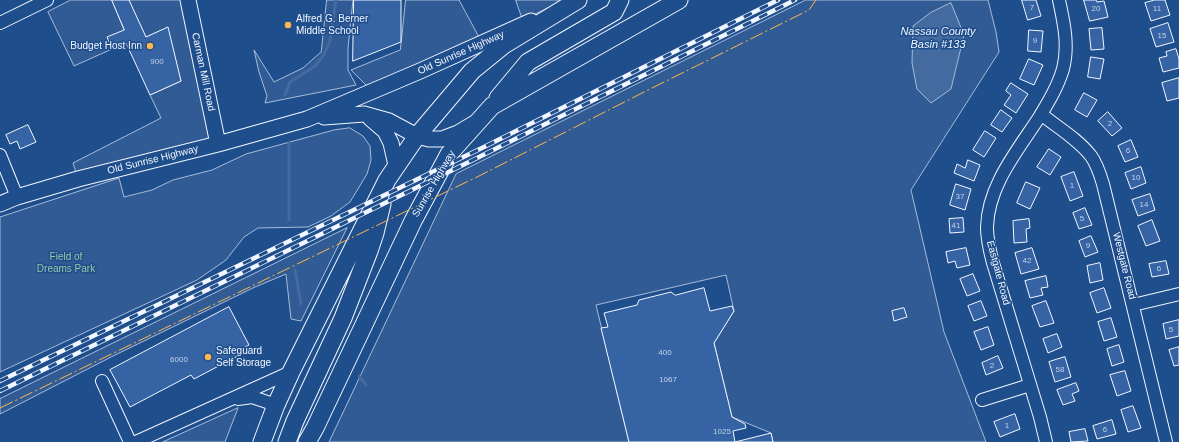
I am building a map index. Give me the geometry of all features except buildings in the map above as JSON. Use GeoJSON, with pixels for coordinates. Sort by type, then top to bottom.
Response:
{"type":"FeatureCollection","features":[{"type":"Feature","properties":{"kind":"highway"},"geometry":{"type":"LineString","coordinates":[[492,106],[528,62],[614,12],[620,0]]}},
{"type":"Feature","properties":{"kind":"highway","name":"Sunrise Highway"},"geometry":{"type":"LineString","coordinates":[[307,442],[413,221],[449,154],[492,106],[674,1]]}},
{"type":"Feature","properties":{"kind":"highway"},"geometry":{"type":"LineString","coordinates":[[262,442],[276,405],[291,372],[387,180],[396,165],[417,136],[472,71],[504,45],[574,2]]}},
{"type":"Feature","properties":{"kind":"highway"},"geometry":{"type":"LineString","coordinates":[[287,442],[295,421],[343,318],[369,251],[375,233],[387,180]]}},
{"type":"Feature","properties":{"kind":"main road","name":"Carman Mill Road"},"geometry":{"type":"LineString","coordinates":[[188,0],[218,144]]}},
{"type":"Feature","properties":{"kind":"main road","name":"Old Sunrise Highway"},"geometry":{"type":"LineString","coordinates":[[0,204],[17,197],[78,179],[218,144],[307,119],[420,71],[574,2]]}},
{"type":"Feature","properties":{"kind":"main road","name":"Old Sunrise Highway"},"geometry":{"type":"LineString","coordinates":[[307,119],[364,114],[389,121],[417,136],[429,139],[442,138],[458,133],[478,122]]}},
{"type":"Feature","properties":{"kind":"main road"},"geometry":{"type":"LineString","coordinates":[[364,114],[386,131],[396,165]]}},
{"type":"Feature","properties":{"kind":"street"},"geometry":{"type":"LineString","coordinates":[[0,23],[47,0]]}},
{"type":"Feature","properties":{"kind":"street","name":"Eastgate Road"},"geometry":{"type":"LineString","coordinates":[[1046,442],[988,243],[987,228],[990,204],[998,181],[1056,88],[1063,68],[1066,47],[1064,20],[1059,0]]}},
{"type":"Feature","properties":{"kind":"street","name":"Westgate Road"},"geometry":{"type":"LineString","coordinates":[[1041,114],[1079,143],[1090,155],[1096,164],[1104,184],[1166,442]]}},
{"type":"Feature","properties":{"kind":"street"},"geometry":{"type":"LineString","coordinates":[[0,155],[17,197]]}},
{"type":"Feature","properties":{"kind":"street"},"geometry":{"type":"LineString","coordinates":[[1133,305],[1179,294]]}},
{"type":"Feature","properties":{"kind":"street"},"geometry":{"type":"LineString","coordinates":[[136,442],[291,372]]}},
{"type":"Feature","properties":{"kind":"street"},"geometry":{"type":"LineString","coordinates":[[102,381],[130,442]]}},
{"type":"Feature","properties":{"kind":"street"},"geometry":{"type":"LineString","coordinates":[[982,400],[1030,385]]}},
{"type":"Feature","properties":{"kind":"street"},"geometry":{"type":"LineString","coordinates":[[227,400],[252,397],[276,405]]}},
{"type":"Feature","properties":{"kind":"shaded area"},"geometry":{"type":"Polygon","coordinates":[[[71,0],[112,0],[124,30],[112,49],[74,66],[48,12],[71,0]]]}},
{"type":"Feature","properties":{"kind":"shaded area"},"geometry":{"type":"Polygon","coordinates":[[[129,0],[188,0],[218,144],[78,179],[73,163],[161,118],[150,95],[181,81],[167,28],[146,37],[129,0]]]}},
{"type":"Feature","properties":{"kind":"shaded area"},"geometry":{"type":"Polygon","coordinates":[[[327,0],[353,0],[348,48],[348,70],[356,85],[265,103],[267,96],[254,50],[274,82],[303,68],[321,52],[327,0]]]}},
{"type":"Feature","properties":{"kind":"shaded area"},"geometry":{"type":"Polygon","coordinates":[[[406,0],[459,0],[480,39],[368,87],[351,70],[400,50],[406,0]]]}},
{"type":"Feature","properties":{"kind":"shaded area"},"geometry":{"type":"Polygon","coordinates":[[[516,0],[564,0],[523,20],[516,0]]]}},
{"type":"Feature","properties":{"kind":"shaded area"},"geometry":{"type":"Polygon","coordinates":[[[806,0],[988,0],[996,32],[999,52],[911,190],[944,332],[986,442],[773,442],[771,433],[732,417],[714,343],[734,311],[726,275],[596,305],[629,442],[329,442],[456,174],[806,0]]]}},
{"type":"Feature","properties":{"kind":"shaded area"},"geometry":{"type":"Polygon","coordinates":[[[350,128],[363,136],[370,146],[371,160],[367,174],[350,202],[331,216],[308,227],[258,228],[244,237],[226,260],[197,280],[0,372],[0,217],[119,178],[124,197],[152,190],[173,180],[212,170],[246,154],[334,130],[350,128]]]}},
{"type":"Feature","properties":{"kind":"shaded area"},"geometry":{"type":"Polygon","coordinates":[[[347,228],[301,321],[291,319],[286,274],[255,287],[113,356],[0,414],[0,399],[347,228]]]}},
{"type":"Feature","properties":{"kind":"shaded area"},"geometry":{"type":"Polygon","coordinates":[[[238,408],[225,442],[163,442],[238,408]]]}},
{"type":"Feature","properties":{"kind":"water","name":"Nassau County Basin #133"},"geometry":{"type":"Polygon","coordinates":[[[951,3],[964,35],[951,89],[931,103],[917,89],[912,63],[913,26],[930,13],[951,3]]]}},
{"type":"Feature","properties":{"kind":"waterway"},"geometry":{"type":"LineString","coordinates":[[285,95],[290,82],[315,66],[323,56],[330,41],[336,0]]}},
{"type":"Feature","properties":{"kind":"waterway"},"geometry":{"type":"LineString","coordinates":[[289,142],[289,220]]}},
{"type":"Feature","properties":{"kind":"waterway"},"geometry":{"type":"LineString","coordinates":[[295,270],[301,304]]}},
{"type":"Feature","properties":{"kind":"waterway"},"geometry":{"type":"LineString","coordinates":[[359,376],[366,385]]}},
{"type":"Feature","properties":{"kind":"railway"},"geometry":{"type":"LineString","coordinates":[[0,381],[484,147],[778,0]]}},
{"type":"Feature","properties":{"kind":"railway"},"geometry":{"type":"LineString","coordinates":[[0,391],[469,162],[795,0]]}},
{"type":"Feature","properties":{"kind":"power"},"geometry":{"type":"LineString","coordinates":[[0,408],[479,176],[809,10],[816,0]]}},
{"type":"Feature","properties":{"kind":"place","name":"Alfred G. Berner Middle School"},"geometry":{"type":"Point","coordinates":[288,25]}},
{"type":"Feature","properties":{"kind":"place","name":"Budget Host Inn"},"geometry":{"type":"Point","coordinates":[150,46]}},
{"type":"Feature","properties":{"kind":"place","name":"Safeguard Self Storage"},"geometry":{"type":"Point","coordinates":[208,357]}},
{"type":"Feature","properties":{"kind":"park label","name":"Field of Dreams Park"},"geometry":{"type":"Point","coordinates":[66,262]}}]}
